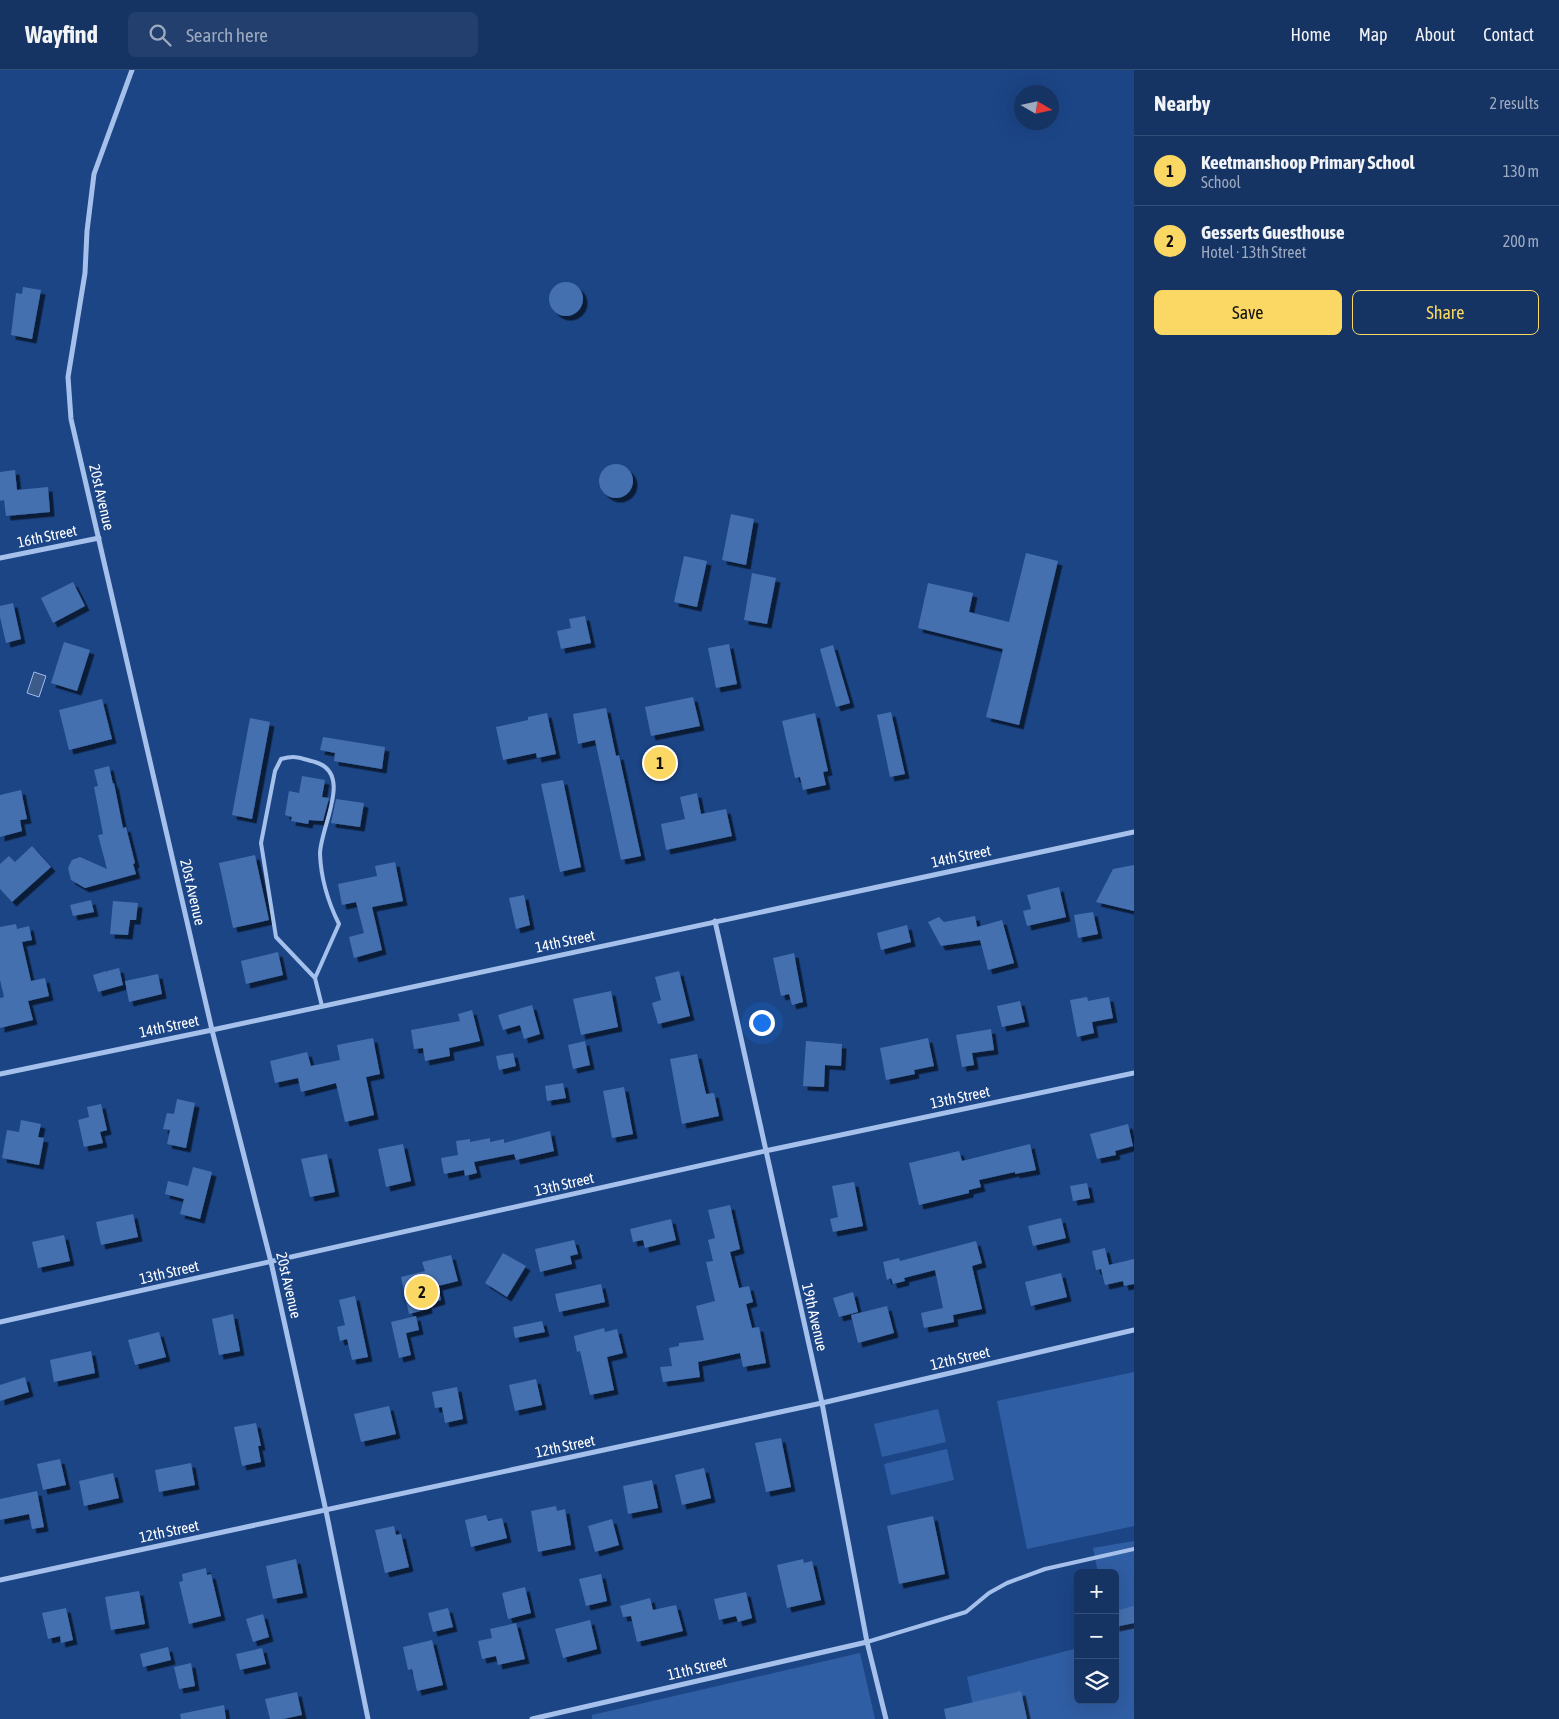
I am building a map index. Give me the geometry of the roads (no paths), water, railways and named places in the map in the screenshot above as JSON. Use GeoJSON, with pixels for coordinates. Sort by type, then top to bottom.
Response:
{"type":"FeatureCollection","features":[{"type":"Feature","properties":{"kind":"street","name":"20st Avenue"},"geometry":{"type":"LineString","coordinates":[[132,70],[94,174],[87,231],[85,273],[68,377],[71,419],[212,1030],[272,1262],[326,1511],[368,1719]]}},
{"type":"Feature","properties":{"kind":"street","name":"16th Street"},"geometry":{"type":"LineString","coordinates":[[0,558],[98,538]]}},
{"type":"Feature","properties":{"kind":"street","name":"14th Street"},"geometry":{"type":"LineString","coordinates":[[0,1074],[1134,832]]}},
{"type":"Feature","properties":{"kind":"street","name":"19th Avenue"},"geometry":{"type":"LineString","coordinates":[[716,922],[822,1403],[867,1642],[886,1719]]}},
{"type":"Feature","properties":{"kind":"street","name":"13th Street"},"geometry":{"type":"LineString","coordinates":[[0,1322],[765,1151],[1134,1073]]}},
{"type":"Feature","properties":{"kind":"street","name":"12th Street"},"geometry":{"type":"LineString","coordinates":[[0,1580],[822,1403],[1134,1330]]}},
{"type":"Feature","properties":{"kind":"street","name":"11th Street"},"geometry":{"type":"LineString","coordinates":[[532,1719],[552,1717],[867,1642]]}},
{"type":"Feature","properties":{"kind":"lane"},"geometry":{"type":"LineString","coordinates":[[316,978],[339,924],[330,905],[324,882],[320,853],[335,784],[331,773],[321,764],[293,756],[281,759],[275,771],[260,843],[276,937],[316,978],[322,1006]]}},
{"type":"Feature","properties":{"kind":"lane"},"geometry":{"type":"LineString","coordinates":[[867,1642],[966,1612],[989,1592],[1007,1582],[1045,1569],[1134,1548]]}},
{"type":"Feature","properties":{"kind":"place","name":"Keetmanshoop Primary School"},"geometry":{"type":"Point","coordinates":[660,763]}},
{"type":"Feature","properties":{"kind":"place","name":"Gesserts Guesthouse"},"geometry":{"type":"Point","coordinates":[422,1292]}}]}
